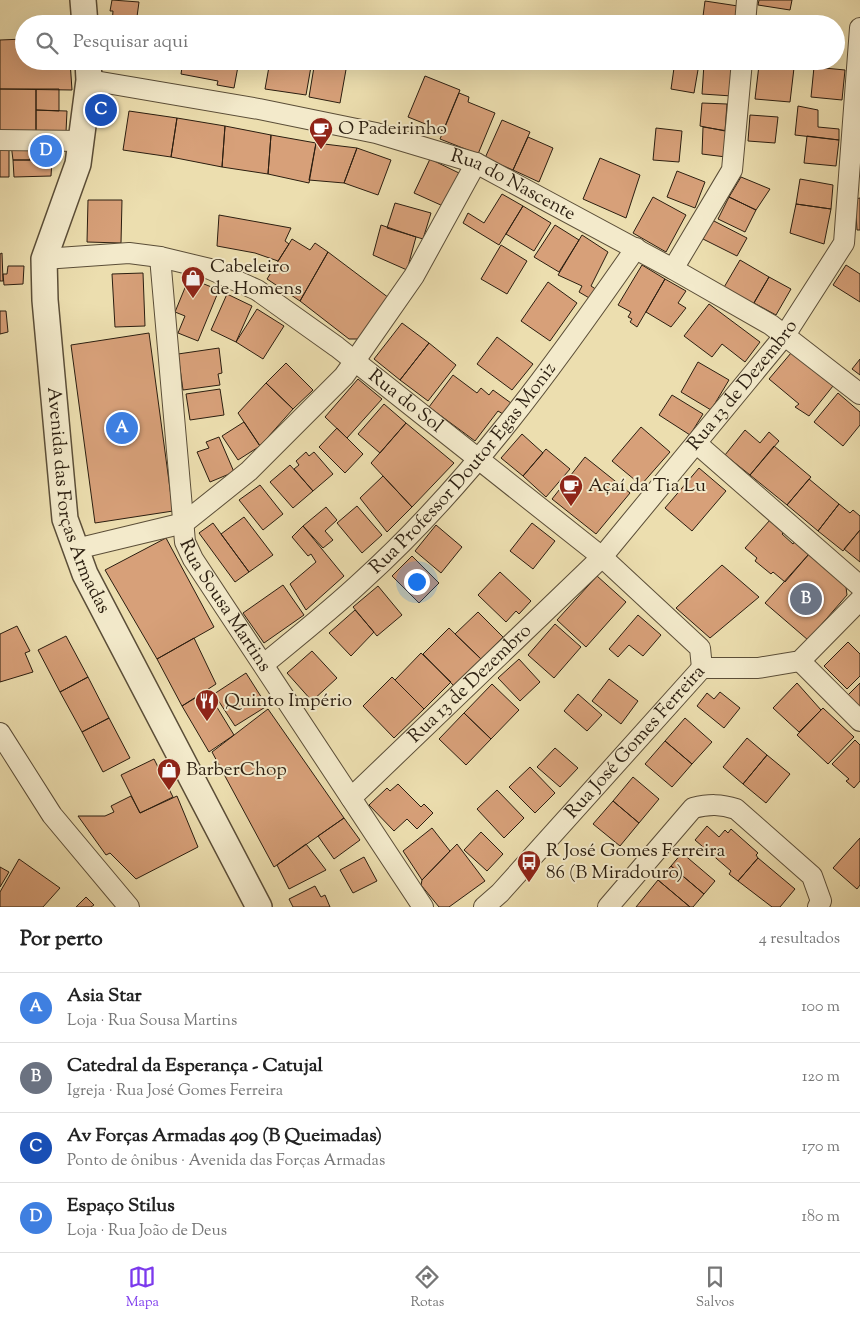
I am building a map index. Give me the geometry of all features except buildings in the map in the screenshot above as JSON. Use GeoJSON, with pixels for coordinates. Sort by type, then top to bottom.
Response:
{"type":"FeatureCollection","features":[{"type":"Feature","properties":{"kind":"street"},"geometry":{"type":"LineString","coordinates":[[84,0],[85,15]]}},
{"type":"Feature","properties":{"kind":"street"},"geometry":{"type":"LineString","coordinates":[[746,15],[747,0]]}},
{"type":"Feature","properties":{"kind":"street","name":"Rua 13 de Dezembro"},"geometry":{"type":"LineString","coordinates":[[351,798],[602,557],[785,335],[852,242],[860,28]]}},
{"type":"Feature","properties":{"kind":"street"},"geometry":{"type":"LineString","coordinates":[[673,269],[732,170],[741,70]]}},
{"type":"Feature","properties":{"kind":"street","name":"Rua do Nascente"},"geometry":{"type":"LineString","coordinates":[[89,71],[376,133],[476,163],[636,248],[785,335],[860,394]]}},
{"type":"Feature","properties":{"kind":"street","name":"Avenida das Forças Armadas"},"geometry":{"type":"LineString","coordinates":[[89,71],[78,164],[44,259],[45,300],[64,519],[85,574],[259,907]]}},
{"type":"Feature","properties":{"kind":"street"},"geometry":{"type":"LineString","coordinates":[[0,140],[82,141]]}},
{"type":"Feature","properties":{"kind":"street"},"geometry":{"type":"LineString","coordinates":[[76,550],[184,524],[249,471],[344,376],[414,276],[476,163]]}},
{"type":"Feature","properties":{"kind":"street","name":"Rua Professor Doutor Egas Moniz"},"geometry":{"type":"LineString","coordinates":[[264,664],[363,581],[477,459],[512,418],[636,248]]}},
{"type":"Feature","properties":{"kind":"street","name":"Rua do Sol"},"geometry":{"type":"LineString","coordinates":[[44,259],[130,253],[160,257],[210,269],[257,290],[354,362],[602,557],[700,648],[702,668]]}},
{"type":"Feature","properties":{"kind":"street","name":"Rua Sousa Martins"},"geometry":{"type":"LineString","coordinates":[[160,257],[185,542],[193,559],[423,907]]}},
{"type":"Feature","properties":{"kind":"street"},"geometry":{"type":"LineString","coordinates":[[696,443],[860,586]]}},
{"type":"Feature","properties":{"kind":"street"},"geometry":{"type":"LineString","coordinates":[[860,600],[800,661],[860,721]]}},
{"type":"Feature","properties":{"kind":"street","name":"Rua José Gomes Ferreira"},"geometry":{"type":"LineString","coordinates":[[484,907],[500,893],[702,668],[758,668],[800,661]]}},
{"type":"Feature","properties":{"kind":"street"},"geometry":{"type":"LineString","coordinates":[[0,733],[52,815],[129,907]]}},
{"type":"Feature","properties":{"kind":"street"},"geometry":{"type":"LineString","coordinates":[[608,907],[687,814],[693,808],[708,804],[724,805],[736,809],[812,876],[821,901],[818,907]]}},
{"type":"Feature","properties":{"kind":"place","name":"Av Forças Armadas 409 (B Queimadas)"},"geometry":{"type":"Point","coordinates":[101,110]}},
{"type":"Feature","properties":{"kind":"place","name":"O Padeirinho"},"geometry":{"type":"Point","coordinates":[321,150]}},
{"type":"Feature","properties":{"kind":"place","name":"Espaço Stilus"},"geometry":{"type":"Point","coordinates":[46,151]}},
{"type":"Feature","properties":{"kind":"place","name":"Cabeleiro de Homens"},"geometry":{"type":"Point","coordinates":[193,299]}},
{"type":"Feature","properties":{"kind":"place","name":"Asia Star"},"geometry":{"type":"Point","coordinates":[122,428]}},
{"type":"Feature","properties":{"kind":"place","name":"Açaí da Tia Lu"},"geometry":{"type":"Point","coordinates":[571,507]}},
{"type":"Feature","properties":{"kind":"place","name":"Catedral da Esperança - Catujal"},"geometry":{"type":"Point","coordinates":[806,599]}},
{"type":"Feature","properties":{"kind":"place","name":"Quinto Império"},"geometry":{"type":"Point","coordinates":[207,722]}},
{"type":"Feature","properties":{"kind":"place","name":"BarberChop"},"geometry":{"type":"Point","coordinates":[169,791]}},
{"type":"Feature","properties":{"kind":"place","name":"R José Gomes Ferreira 86 (B Miradouro)"},"geometry":{"type":"Point","coordinates":[529,883]}}]}
